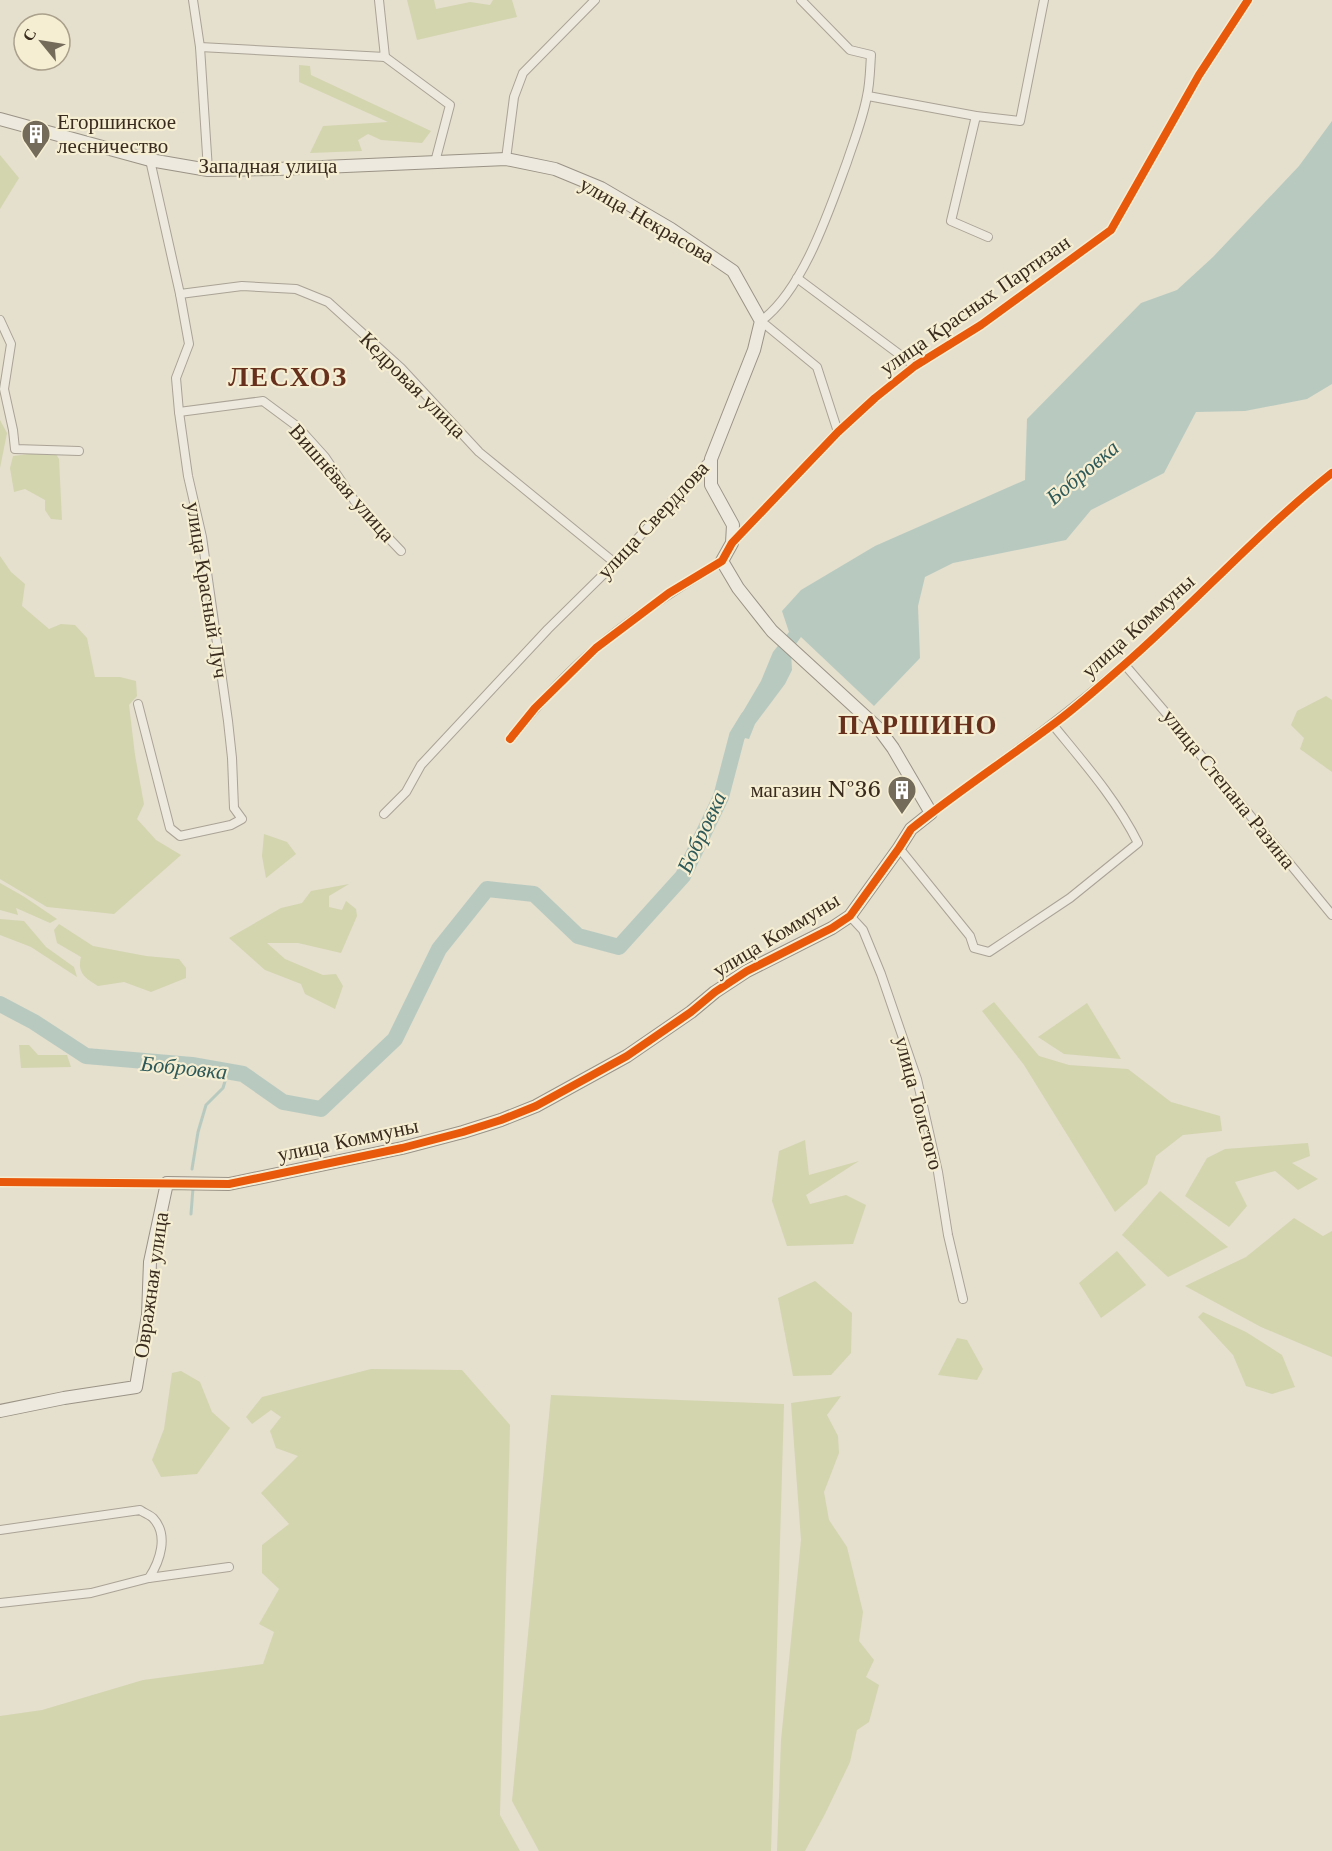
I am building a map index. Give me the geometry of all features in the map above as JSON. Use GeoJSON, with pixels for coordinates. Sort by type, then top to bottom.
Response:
{"type":"FeatureCollection","features":[{"type":"Feature","properties":{"kind":"street"},"geometry":{"type":"LineString","coordinates":[[193,0],[200,47],[208,170]]}},
{"type":"Feature","properties":{"kind":"street"},"geometry":{"type":"LineString","coordinates":[[379,0],[385,57]]}},
{"type":"Feature","properties":{"kind":"street"},"geometry":{"type":"LineString","coordinates":[[506,159],[514,97],[524,73],[595,0]]}},
{"type":"Feature","properties":{"kind":"street"},"geometry":{"type":"LineString","coordinates":[[761,321],[773,312],[797,278],[819,236],[867,96],[871,55],[850,50],[801,0]]}},
{"type":"Feature","properties":{"kind":"street"},"geometry":{"type":"LineString","coordinates":[[867,96],[976,116],[1020,121],[1044,0]]}},
{"type":"Feature","properties":{"kind":"street","name":"улица Красных Партизан"},"geometry":{"type":"LineString","coordinates":[[510,739],[535,708],[596,648],[669,593],[722,561],[732,543],[838,432],[875,398],[915,366],[981,325],[1111,230],[1199,75],[1248,0]]}},
{"type":"Feature","properties":{"kind":"street"},"geometry":{"type":"LineString","coordinates":[[200,47],[385,57],[450,105],[435,162]]}},
{"type":"Feature","properties":{"kind":"street"},"geometry":{"type":"LineString","coordinates":[[976,116],[951,221],[988,237]]}},
{"type":"Feature","properties":{"kind":"street","name":"Западная улица"},"geometry":{"type":"LineString","coordinates":[[0,119],[150,160],[208,170],[506,159]]}},
{"type":"Feature","properties":{"kind":"street","name":"улица Некрасова"},"geometry":{"type":"LineString","coordinates":[[506,159],[555,169],[601,188],[671,229],[733,271],[761,321],[817,367],[838,432]]}},
{"type":"Feature","properties":{"kind":"street","name":"улица Красный Луч"},"geometry":{"type":"LineString","coordinates":[[138,704],[170,828],[180,836],[231,825],[242,819],[234,808],[228,721],[202,537],[188,476],[179,412],[176,378],[189,344],[150,160]]}},
{"type":"Feature","properties":{"kind":"street"},"geometry":{"type":"LineString","coordinates":[[797,278],[915,366]]}},
{"type":"Feature","properties":{"kind":"street","name":"Кедровая улица"},"geometry":{"type":"LineString","coordinates":[[180,294],[242,286],[296,288],[328,302],[401,368],[479,452],[615,564]]}},
{"type":"Feature","properties":{"kind":"street"},"geometry":{"type":"LineString","coordinates":[[0,320],[11,344],[4,389],[15,449],[79,451]]}},
{"type":"Feature","properties":{"kind":"street","name":"улица Свердлова"},"geometry":{"type":"LineString","coordinates":[[384,814],[406,792],[421,765],[548,629],[615,564],[711,459],[754,350],[761,321]]}},
{"type":"Feature","properties":{"kind":"street","name":"Вишнёвая улица"},"geometry":{"type":"LineString","coordinates":[[179,412],[263,401],[298,427],[325,458],[358,506],[401,551]]}},
{"type":"Feature","properties":{"kind":"street"},"geometry":{"type":"LineString","coordinates":[[711,459],[711,485],[733,525],[732,543]]}},
{"type":"Feature","properties":{"kind":"street","name":"улица Коммуны"},"geometry":{"type":"LineString","coordinates":[[0,1182],[229,1184],[402,1148],[463,1132],[536,1106],[627,1056],[747,971],[832,928],[850,916],[910,829],[1053,725],[1125,665],[1254,541],[1332,473]]}},
{"type":"Feature","properties":{"kind":"street"},"geometry":{"type":"LineString","coordinates":[[722,561],[738,588],[772,631],[879,729],[931,813]]}},
{"type":"Feature","properties":{"kind":"street","name":"улица Степана Разина"},"geometry":{"type":"LineString","coordinates":[[1125,665],[1332,915]]}},
{"type":"Feature","properties":{"kind":"street"},"geometry":{"type":"LineString","coordinates":[[899,848],[970,936],[974,948],[989,951],[1070,898],[1138,843],[1110,795],[1053,725]]}},
{"type":"Feature","properties":{"kind":"street","name":"улица Толстого"},"geometry":{"type":"LineString","coordinates":[[850,916],[863,930],[881,974],[917,1079],[963,1299]]}},
{"type":"Feature","properties":{"kind":"street","name":"Овражная улица"},"geometry":{"type":"LineString","coordinates":[[0,1411],[136,1387],[148,1315],[150,1262],[167,1183]]}},
{"type":"Feature","properties":{"kind":"street"},"geometry":{"type":"LineString","coordinates":[[0,1530],[140,1510],[152,1517],[163,1534],[158,1566],[149,1578]]}},
{"type":"Feature","properties":{"kind":"street"},"geometry":{"type":"LineString","coordinates":[[0,1602],[91,1593],[149,1578],[229,1567]]}},
{"type":"Feature","properties":{"kind":"green space"},"geometry":{"type":"Polygon","coordinates":[[[407,0],[434,0],[436,9],[470,2],[490,5],[493,0],[512,0],[517,17],[417,40],[407,0]]]}},
{"type":"Feature","properties":{"kind":"green space"},"geometry":{"type":"Polygon","coordinates":[[[299,65],[310,66],[311,75],[431,131],[422,143],[381,140],[368,134],[358,140],[362,151],[310,153],[323,126],[388,122],[299,82],[299,65]]]}},
{"type":"Feature","properties":{"kind":"green space"},"geometry":{"type":"Polygon","coordinates":[[[0,155],[19,178],[0,209],[0,155]]]}},
{"type":"Feature","properties":{"kind":"green space"},"geometry":{"type":"Polygon","coordinates":[[[0,420],[7,433],[0,468],[0,420]]]}},
{"type":"Feature","properties":{"kind":"green space"},"geometry":{"type":"Polygon","coordinates":[[[54,451],[59,459],[62,520],[51,519],[45,510],[45,500],[25,489],[14,492],[10,468],[13,456],[54,451]]]}},
{"type":"Feature","properties":{"kind":"green space"},"geometry":{"type":"Polygon","coordinates":[[[0,556],[11,572],[25,584],[22,606],[49,629],[61,624],[75,625],[87,638],[95,677],[120,677],[136,681],[137,696],[129,705],[144,804],[137,819],[156,840],[181,855],[114,914],[47,907],[0,879],[0,556]]]}},
{"type":"Feature","properties":{"kind":"green space"},"geometry":{"type":"Polygon","coordinates":[[[1326,696],[1332,700],[1332,772],[1300,749],[1304,738],[1291,725],[1297,711],[1326,696]]]}},
{"type":"Feature","properties":{"kind":"green space"},"geometry":{"type":"Polygon","coordinates":[[[264,834],[287,842],[296,854],[266,878],[262,856],[264,834]]]}},
{"type":"Feature","properties":{"kind":"green space"},"geometry":{"type":"Polygon","coordinates":[[[0,883],[57,919],[50,923],[16,908],[18,915],[0,910],[0,883]]]}},
{"type":"Feature","properties":{"kind":"green space"},"geometry":{"type":"Polygon","coordinates":[[[349,884],[329,896],[329,907],[342,910],[346,901],[356,909],[357,916],[341,953],[298,943],[267,943],[285,959],[323,975],[336,974],[343,986],[335,1009],[305,994],[301,984],[265,970],[229,938],[281,908],[302,903],[311,891],[349,884]]]}},
{"type":"Feature","properties":{"kind":"green space"},"geometry":{"type":"Polygon","coordinates":[[[0,919],[24,921],[46,947],[74,967],[77,977],[31,947],[0,935],[0,919]]]}},
{"type":"Feature","properties":{"kind":"green space"},"geometry":{"type":"Polygon","coordinates":[[[59,924],[93,946],[146,956],[179,959],[186,968],[186,978],[151,992],[124,982],[98,986],[83,975],[80,967],[81,957],[57,943],[54,930],[59,924]]]}},
{"type":"Feature","properties":{"kind":"green space"},"geometry":{"type":"Polygon","coordinates":[[[994,1002],[1039,1056],[1069,1065],[1128,1069],[1171,1102],[1220,1116],[1222,1131],[1183,1135],[1156,1156],[1147,1184],[1115,1212],[1024,1065],[982,1011],[994,1002]]]}},
{"type":"Feature","properties":{"kind":"green space"},"geometry":{"type":"Polygon","coordinates":[[[1087,1003],[1121,1059],[1064,1054],[1038,1037],[1087,1003]]]}},
{"type":"Feature","properties":{"kind":"green space"},"geometry":{"type":"Polygon","coordinates":[[[19,1045],[29,1045],[38,1055],[67,1055],[71,1067],[21,1068],[19,1045]]]}},
{"type":"Feature","properties":{"kind":"green space"},"geometry":{"type":"Polygon","coordinates":[[[805,1140],[809,1175],[859,1161],[806,1195],[810,1204],[846,1195],[866,1205],[853,1244],[787,1246],[772,1201],[779,1151],[805,1140]]]}},
{"type":"Feature","properties":{"kind":"green space"},"geometry":{"type":"Polygon","coordinates":[[[1308,1143],[1310,1156],[1292,1163],[1318,1179],[1298,1190],[1275,1171],[1235,1182],[1247,1206],[1229,1227],[1185,1196],[1207,1158],[1225,1149],[1308,1143]]]}},
{"type":"Feature","properties":{"kind":"green space"},"geometry":{"type":"Polygon","coordinates":[[[1160,1191],[1228,1247],[1168,1277],[1122,1235],[1160,1191]]]}},
{"type":"Feature","properties":{"kind":"green space"},"geometry":{"type":"Polygon","coordinates":[[[1294,1218],[1323,1236],[1332,1231],[1332,1357],[1261,1327],[1185,1286],[1246,1257],[1294,1218]]]}},
{"type":"Feature","properties":{"kind":"green space"},"geometry":{"type":"Polygon","coordinates":[[[1117,1251],[1146,1285],[1101,1318],[1079,1283],[1117,1251]]]}},
{"type":"Feature","properties":{"kind":"green space"},"geometry":{"type":"Polygon","coordinates":[[[815,1281],[852,1313],[851,1353],[831,1375],[793,1376],[778,1298],[815,1281]]]}},
{"type":"Feature","properties":{"kind":"green space"},"geometry":{"type":"Polygon","coordinates":[[[1203,1312],[1246,1332],[1282,1355],[1295,1387],[1272,1394],[1246,1386],[1233,1355],[1198,1317],[1203,1312]]]}},
{"type":"Feature","properties":{"kind":"green space"},"geometry":{"type":"Polygon","coordinates":[[[957,1338],[967,1340],[983,1369],[977,1380],[938,1375],[957,1338]]]}},
{"type":"Feature","properties":{"kind":"green space"},"geometry":{"type":"Polygon","coordinates":[[[371,1369],[462,1370],[510,1425],[500,1815],[520,1851],[0,1851],[0,1716],[42,1710],[143,1680],[263,1664],[274,1632],[259,1624],[279,1589],[262,1573],[262,1545],[289,1524],[261,1493],[298,1456],[276,1448],[270,1431],[281,1417],[271,1410],[252,1424],[246,1417],[262,1397],[371,1369]]]}},
{"type":"Feature","properties":{"kind":"green space"},"geometry":{"type":"Polygon","coordinates":[[[181,1371],[200,1382],[212,1412],[230,1428],[197,1474],[161,1477],[152,1460],[164,1429],[172,1373],[181,1371]]]}},
{"type":"Feature","properties":{"kind":"green space"},"geometry":{"type":"Polygon","coordinates":[[[551,1395],[784,1404],[771,1851],[539,1851],[512,1801],[551,1395]]]}},
{"type":"Feature","properties":{"kind":"green space"},"geometry":{"type":"Polygon","coordinates":[[[841,1396],[827,1415],[838,1436],[839,1453],[824,1492],[829,1520],[847,1547],[863,1612],[859,1641],[874,1660],[866,1677],[879,1685],[869,1722],[857,1730],[850,1762],[805,1851],[777,1851],[781,1740],[801,1540],[791,1403],[841,1396]]]}},
{"type":"Feature","properties":{"kind":"water"},"geometry":{"type":"Polygon","coordinates":[[[1332,121],[1332,384],[1307,399],[1245,411],[1196,412],[1164,473],[1091,510],[1066,540],[953,563],[925,577],[918,606],[920,658],[874,706],[801,637],[791,651],[792,670],[785,684],[755,724],[749,739],[731,732],[761,681],[773,652],[789,632],[782,611],[801,590],[875,546],[1025,480],[1027,419],[1141,303],[1177,290],[1213,257],[1299,166],[1332,121]]]}},
{"type":"Feature","properties":{"kind":"waterway","name":"Бобровка"},"geometry":{"type":"LineString","coordinates":[[0,1004],[34,1022],[86,1056],[192,1065],[243,1074],[283,1102],[321,1109],[395,1039],[439,949],[487,889],[534,894],[578,936],[619,947],[683,876],[721,797],[737,736],[748,718]]}},
{"type":"Feature","properties":{"kind":"waterway"},"geometry":{"type":"LineString","coordinates":[[192,1169],[198,1132],[206,1105],[223,1088],[228,1071]]}},
{"type":"Feature","properties":{"kind":"waterway"},"geometry":{"type":"LineString","coordinates":[[191,1214],[193,1188]]}},
{"type":"Feature","properties":{"kind":"cycle path"},"geometry":{"type":"LineString","coordinates":[[510,739],[535,708],[596,648],[669,593],[722,561],[732,543],[838,432],[875,398],[915,366],[981,325],[1111,230],[1199,75],[1248,0]]}},
{"type":"Feature","properties":{"kind":"cycle path"},"geometry":{"type":"LineString","coordinates":[[0,1182],[229,1184],[402,1148],[463,1132],[536,1106],[627,1056],[747,971],[832,928],[850,916],[911,829],[1088,697],[1278,519],[1332,473]]}},
{"type":"Feature","properties":{"kind":"place","name":"Егоршинское лесничество"},"geometry":{"type":"Point","coordinates":[36,160]}},
{"type":"Feature","properties":{"kind":"place","name":"магазин №36"},"geometry":{"type":"Point","coordinates":[902,816]}},
{"type":"Feature","properties":{"kind":"district","name":"ЛЕСХОЗ"},"geometry":{"type":"Point","coordinates":[288,377]}},
{"type":"Feature","properties":{"kind":"district","name":"ПАРШИНО"},"geometry":{"type":"Point","coordinates":[918,725]}}]}
